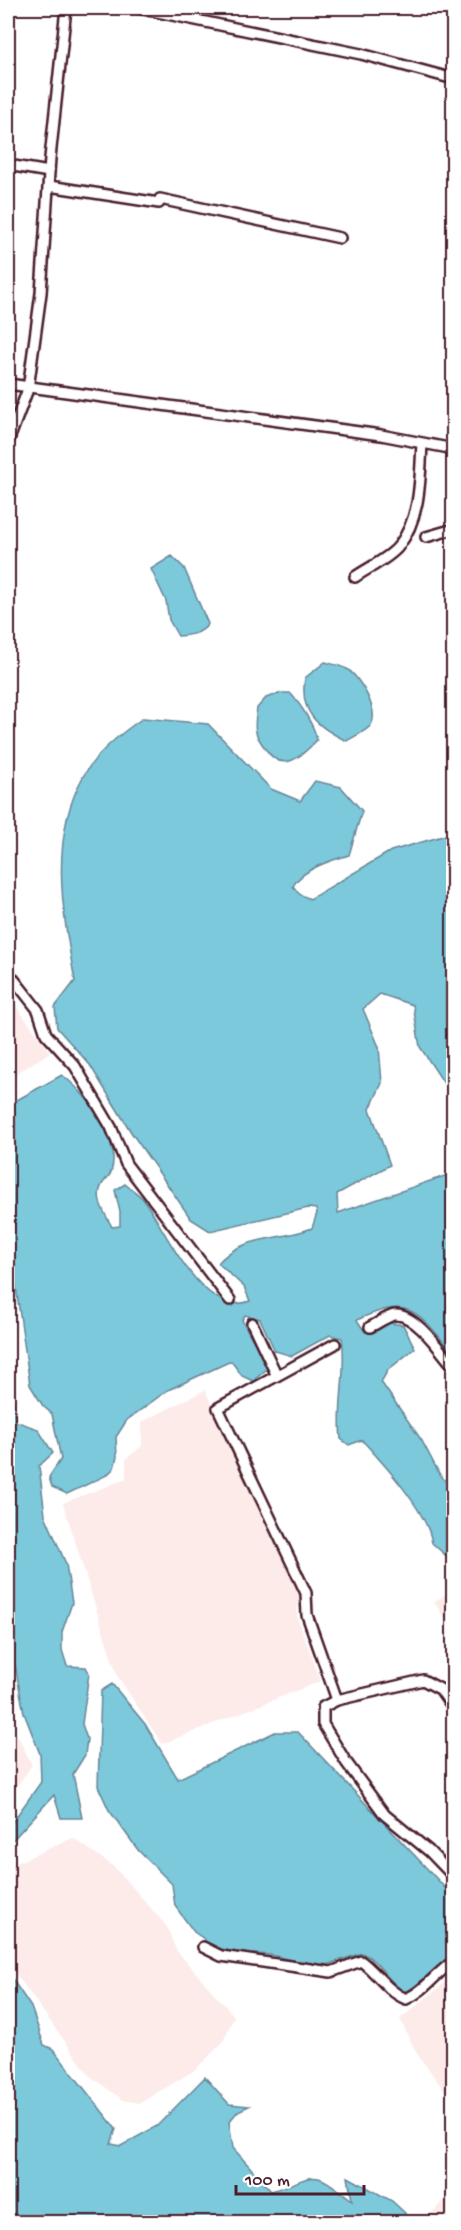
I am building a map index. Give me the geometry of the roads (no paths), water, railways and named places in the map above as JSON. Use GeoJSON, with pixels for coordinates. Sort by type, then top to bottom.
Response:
{"type":"FeatureCollection","features":[{"type":"Feature","properties":{"kind":"street"},"geometry":{"type":"LineString","coordinates":[[8,442],[28,389],[41,293],[66,8]]}},
{"type":"Feature","properties":{"kind":"street"},"geometry":{"type":"LineString","coordinates":[[138,8],[361,54],[453,80]]}},
{"type":"Feature","properties":{"kind":"street"},"geometry":{"type":"LineString","coordinates":[[8,165],[50,172]]}},
{"type":"Feature","properties":{"kind":"street"},"geometry":{"type":"LineString","coordinates":[[49,186],[159,203],[160,199],[340,238]]}},
{"type":"Feature","properties":{"kind":"street"},"geometry":{"type":"LineString","coordinates":[[8,384],[28,389],[381,435],[453,449]]}},
{"type":"Feature","properties":{"kind":"street"},"geometry":{"type":"LineString","coordinates":[[355,577],[396,549],[411,526],[419,491],[422,443]]}},
{"type":"Feature","properties":{"kind":"street"},"geometry":{"type":"LineString","coordinates":[[426,537],[453,529]]}},
{"type":"Feature","properties":{"kind":"street"},"geometry":{"type":"LineString","coordinates":[[8,972],[38,1010],[46,1034],[75,1066],[111,1128],[126,1164],[230,1300]]}},
{"type":"Feature","properties":{"kind":"street"},"geometry":{"type":"LineString","coordinates":[[370,1327],[394,1315],[404,1317],[429,1335],[453,1367]]}},
{"type":"Feature","properties":{"kind":"street"},"geometry":{"type":"LineString","coordinates":[[252,1323],[277,1376]]}},
{"type":"Feature","properties":{"kind":"street"},"geometry":{"type":"LineString","coordinates":[[335,1344],[218,1408],[306,1593],[307,1615],[337,1700]]}},
{"type":"Feature","properties":{"kind":"street"},"geometry":{"type":"LineString","coordinates":[[453,1709],[440,1689],[423,1680],[337,1700],[323,1707],[323,1724],[346,1762],[385,1815],[429,1851],[453,1878]]}},
{"type":"Feature","properties":{"kind":"street"},"geometry":{"type":"LineString","coordinates":[[203,1947],[221,1956],[331,1972],[361,1961],[375,1971],[395,1995],[406,1999],[419,1993],[430,1979],[453,1961]]}},
{"type":"Feature","properties":{"kind":"water"},"geometry":{"type":"Polygon","coordinates":[[[172,556],[184,568],[208,624],[202,630],[187,635],[178,636],[169,620],[166,601],[151,569],[172,556]]]}},
{"type":"Feature","properties":{"kind":"water"},"geometry":{"type":"Polygon","coordinates":[[[325,662],[345,668],[352,673],[363,687],[371,704],[373,720],[370,726],[347,741],[319,724],[312,717],[305,700],[305,678],[325,662]]]}},
{"type":"Feature","properties":{"kind":"water"},"geometry":{"type":"Polygon","coordinates":[[[290,693],[298,703],[310,722],[317,740],[298,757],[285,762],[278,761],[271,756],[258,738],[255,726],[257,708],[266,698],[290,693]]]}},
{"type":"Feature","properties":{"kind":"water"},"geometry":{"type":"Polygon","coordinates":[[[143,718],[208,724],[271,789],[300,801],[315,781],[341,787],[362,811],[349,855],[310,870],[293,886],[299,894],[310,899],[391,851],[453,833],[454,1062],[444,1072],[451,1094],[420,1047],[413,1005],[380,994],[363,1009],[379,1047],[382,1083],[370,1109],[390,1165],[337,1194],[338,1213],[453,1173],[453,1353],[422,1319],[412,1312],[390,1309],[375,1312],[357,1320],[365,1332],[390,1323],[403,1325],[415,1348],[388,1370],[381,1382],[422,1441],[440,1475],[453,1489],[453,1562],[432,1543],[429,1531],[414,1503],[362,1440],[349,1445],[341,1439],[342,1338],[330,1335],[292,1356],[275,1351],[260,1319],[245,1315],[242,1320],[268,1368],[253,1381],[242,1376],[231,1361],[168,1390],[127,1420],[116,1437],[117,1457],[114,1468],[107,1475],[67,1494],[52,1487],[49,1477],[61,1459],[52,1414],[43,1406],[30,1385],[8,1231],[8,1105],[62,1075],[91,1105],[107,1132],[113,1159],[111,1172],[99,1194],[101,1205],[112,1227],[120,1226],[120,1212],[115,1190],[125,1184],[143,1199],[174,1249],[201,1285],[216,1297],[233,1303],[250,1301],[244,1287],[218,1263],[228,1254],[250,1243],[312,1228],[317,1213],[316,1209],[308,1208],[210,1231],[191,1219],[131,1132],[90,1065],[57,1028],[55,1007],[75,981],[63,903],[62,850],[66,824],[73,799],[89,767],[110,744],[143,718]]]}},
{"type":"Feature","properties":{"kind":"water"},"geometry":{"type":"Polygon","coordinates":[[[8,1323],[15,1421],[38,1429],[53,1453],[39,1466],[45,1515],[66,1564],[72,1603],[62,1632],[62,1650],[67,1666],[86,1667],[89,1673],[82,1724],[87,1739],[85,1755],[73,1774],[82,1818],[61,1818],[54,1795],[8,1845],[8,1828],[41,1782],[40,1754],[24,1713],[15,1665],[8,1658],[8,1323]]]}},
{"type":"Feature","properties":{"kind":"water"},"geometry":{"type":"Polygon","coordinates":[[[112,1684],[145,1724],[178,1779],[275,1732],[298,1732],[453,1896],[453,1953],[412,1989],[404,1992],[374,1961],[362,1953],[320,1967],[271,1955],[240,1953],[208,1946],[204,1939],[194,1932],[175,1906],[172,1884],[138,1850],[109,1810],[98,1786],[101,1691],[112,1684]]]}},
{"type":"Feature","properties":{"kind":"water"},"geometry":{"type":"Polygon","coordinates":[[[8,1973],[31,2007],[44,2045],[53,2049],[116,2129],[111,2144],[121,2146],[157,2126],[205,2077],[229,2104],[249,2106],[238,2111],[229,2122],[233,2148],[271,2191],[314,2178],[328,2183],[352,2200],[348,2177],[392,2201],[405,2213],[406,2222],[8,2222],[8,1973]]]}}]}
